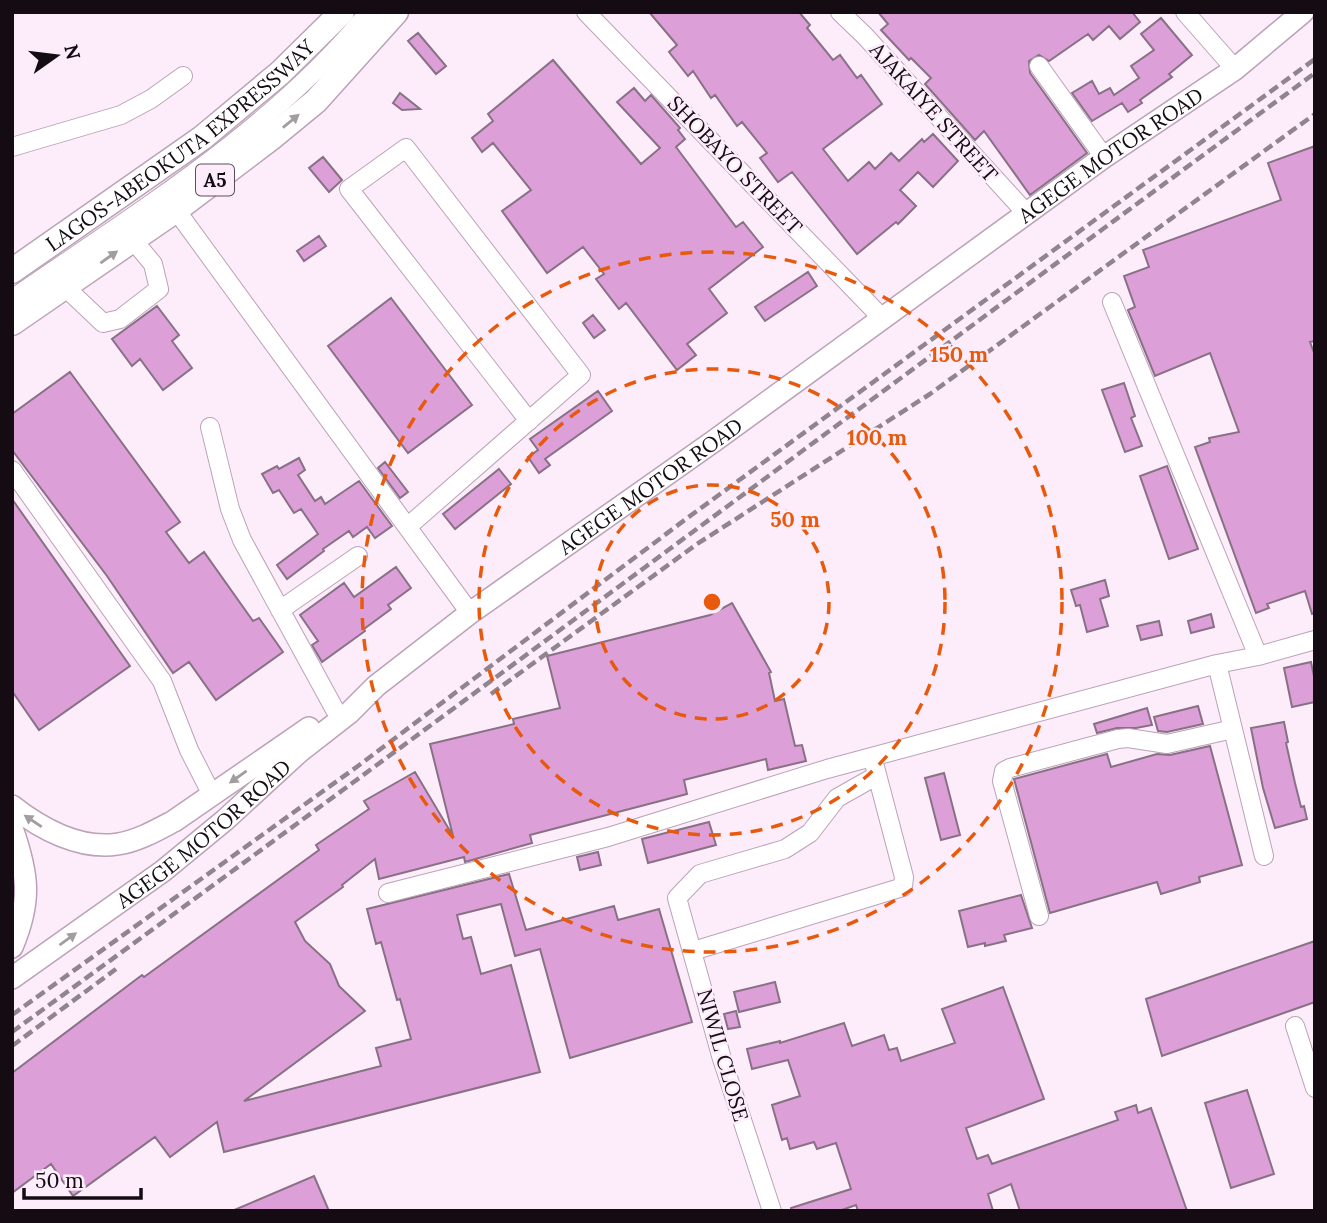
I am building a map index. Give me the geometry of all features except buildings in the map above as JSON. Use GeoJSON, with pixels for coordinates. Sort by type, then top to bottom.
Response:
{"type":"FeatureCollection","features":[{"type":"Feature","properties":{"kind":"highway","name":"LAGOS-ABEOKUTA EXPRESSWAY"},"geometry":{"type":"LineString","coordinates":[[12,271],[202,138],[280,73],[342,12]]}},
{"type":"Feature","properties":{"kind":"highway","name":"LAGOS-ABEOKUTA EXPRESSWAY"},"geometry":{"type":"LineString","coordinates":[[12,323],[176,210],[316,101],[396,12]]}},
{"type":"Feature","properties":{"kind":"main road","name":"AGEGE MOTOR ROAD"},"geometry":{"type":"LineString","coordinates":[[12,978],[173,862],[225,820],[299,752],[349,713],[376,686],[470,612],[601,522],[1104,157],[1236,69],[1303,12]]}},
{"type":"Feature","properties":{"kind":"main road"},"geometry":{"type":"LineString","coordinates":[[12,806],[47,831],[95,843],[118,844],[174,821],[335,710],[376,686]]}},
{"type":"Feature","properties":{"kind":"main road"},"geometry":{"type":"LineString","coordinates":[[12,828],[21,854],[27,888],[22,923],[12,947]]}},
{"type":"Feature","properties":{"kind":"street"},"geometry":{"type":"LineString","coordinates":[[12,299],[172,188],[299,88],[348,38],[369,12]]}},
{"type":"Feature","properties":{"kind":"street","name":"SHOBAYO STREET"},"geometry":{"type":"LineString","coordinates":[[586,12],[883,319]]}},
{"type":"Feature","properties":{"kind":"street","name":"AJAKAIYE STREET"},"geometry":{"type":"LineString","coordinates":[[840,12],[1027,214]]}},
{"type":"Feature","properties":{"kind":"street"},"geometry":{"type":"LineString","coordinates":[[861,12],[865,36]]}},
{"type":"Feature","properties":{"kind":"street"},"geometry":{"type":"LineString","coordinates":[[1185,12],[1236,69]]}},
{"type":"Feature","properties":{"kind":"street"},"geometry":{"type":"LineString","coordinates":[[1039,66],[1104,157]]}},
{"type":"Feature","properties":{"kind":"street"},"geometry":{"type":"LineString","coordinates":[[12,147],[121,115],[151,99],[183,76]]}},
{"type":"Feature","properties":{"kind":"street"},"geometry":{"type":"LineString","coordinates":[[407,524],[414,522],[529,421],[581,375],[406,148],[349,189],[529,421]]}},
{"type":"Feature","properties":{"kind":"street"},"geometry":{"type":"LineString","coordinates":[[176,210],[470,612]]}},
{"type":"Feature","properties":{"kind":"street"},"geometry":{"type":"LineString","coordinates":[[65,287],[103,323],[120,319],[159,289],[153,264],[133,240]]}},
{"type":"Feature","properties":{"kind":"street"},"geometry":{"type":"LineString","coordinates":[[1112,302],[1258,656]]}},
{"type":"Feature","properties":{"kind":"street"},"geometry":{"type":"LineString","coordinates":[[210,427],[235,523],[335,710]]}},
{"type":"Feature","properties":{"kind":"street"},"geometry":{"type":"LineString","coordinates":[[12,470],[162,681],[189,750],[212,795]]}},
{"type":"Feature","properties":{"kind":"street"},"geometry":{"type":"LineString","coordinates":[[280,610],[358,555]]}},
{"type":"Feature","properties":{"kind":"street"},"geometry":{"type":"LineString","coordinates":[[388,893],[608,837],[874,757],[1315,640]]}},
{"type":"Feature","properties":{"kind":"street"},"geometry":{"type":"LineString","coordinates":[[1217,664],[1264,856]]}},
{"type":"Feature","properties":{"kind":"street"},"geometry":{"type":"LineString","coordinates":[[1039,916],[1002,780],[1003,771],[1118,739],[1167,744],[1233,729]]}},
{"type":"Feature","properties":{"kind":"street"},"geometry":{"type":"LineString","coordinates":[[693,951],[902,887],[904,877],[876,776],[874,757]]}},
{"type":"Feature","properties":{"kind":"street","name":"NIWIL CLOSE"},"geometry":{"type":"LineString","coordinates":[[772,1211],[722,1059],[677,898],[700,874],[785,849],[810,833],[837,798],[876,776]]}},
{"type":"Feature","properties":{"kind":"street"},"geometry":{"type":"LineString","coordinates":[[1294,1026],[1315,1088]]}},
{"type":"Feature","properties":{"kind":"railway"},"geometry":{"type":"LineString","coordinates":[[12,1015],[358,766],[686,519],[1315,59]]}},
{"type":"Feature","properties":{"kind":"railway"},"geometry":{"type":"LineString","coordinates":[[12,1032],[1315,73]]}},
{"type":"Feature","properties":{"kind":"railway"},"geometry":{"type":"LineString","coordinates":[[491,694],[697,544],[930,394],[1315,114]]}},
{"type":"Feature","properties":{"kind":"railway"},"geometry":{"type":"LineString","coordinates":[[12,1046],[116,969]]}}]}
